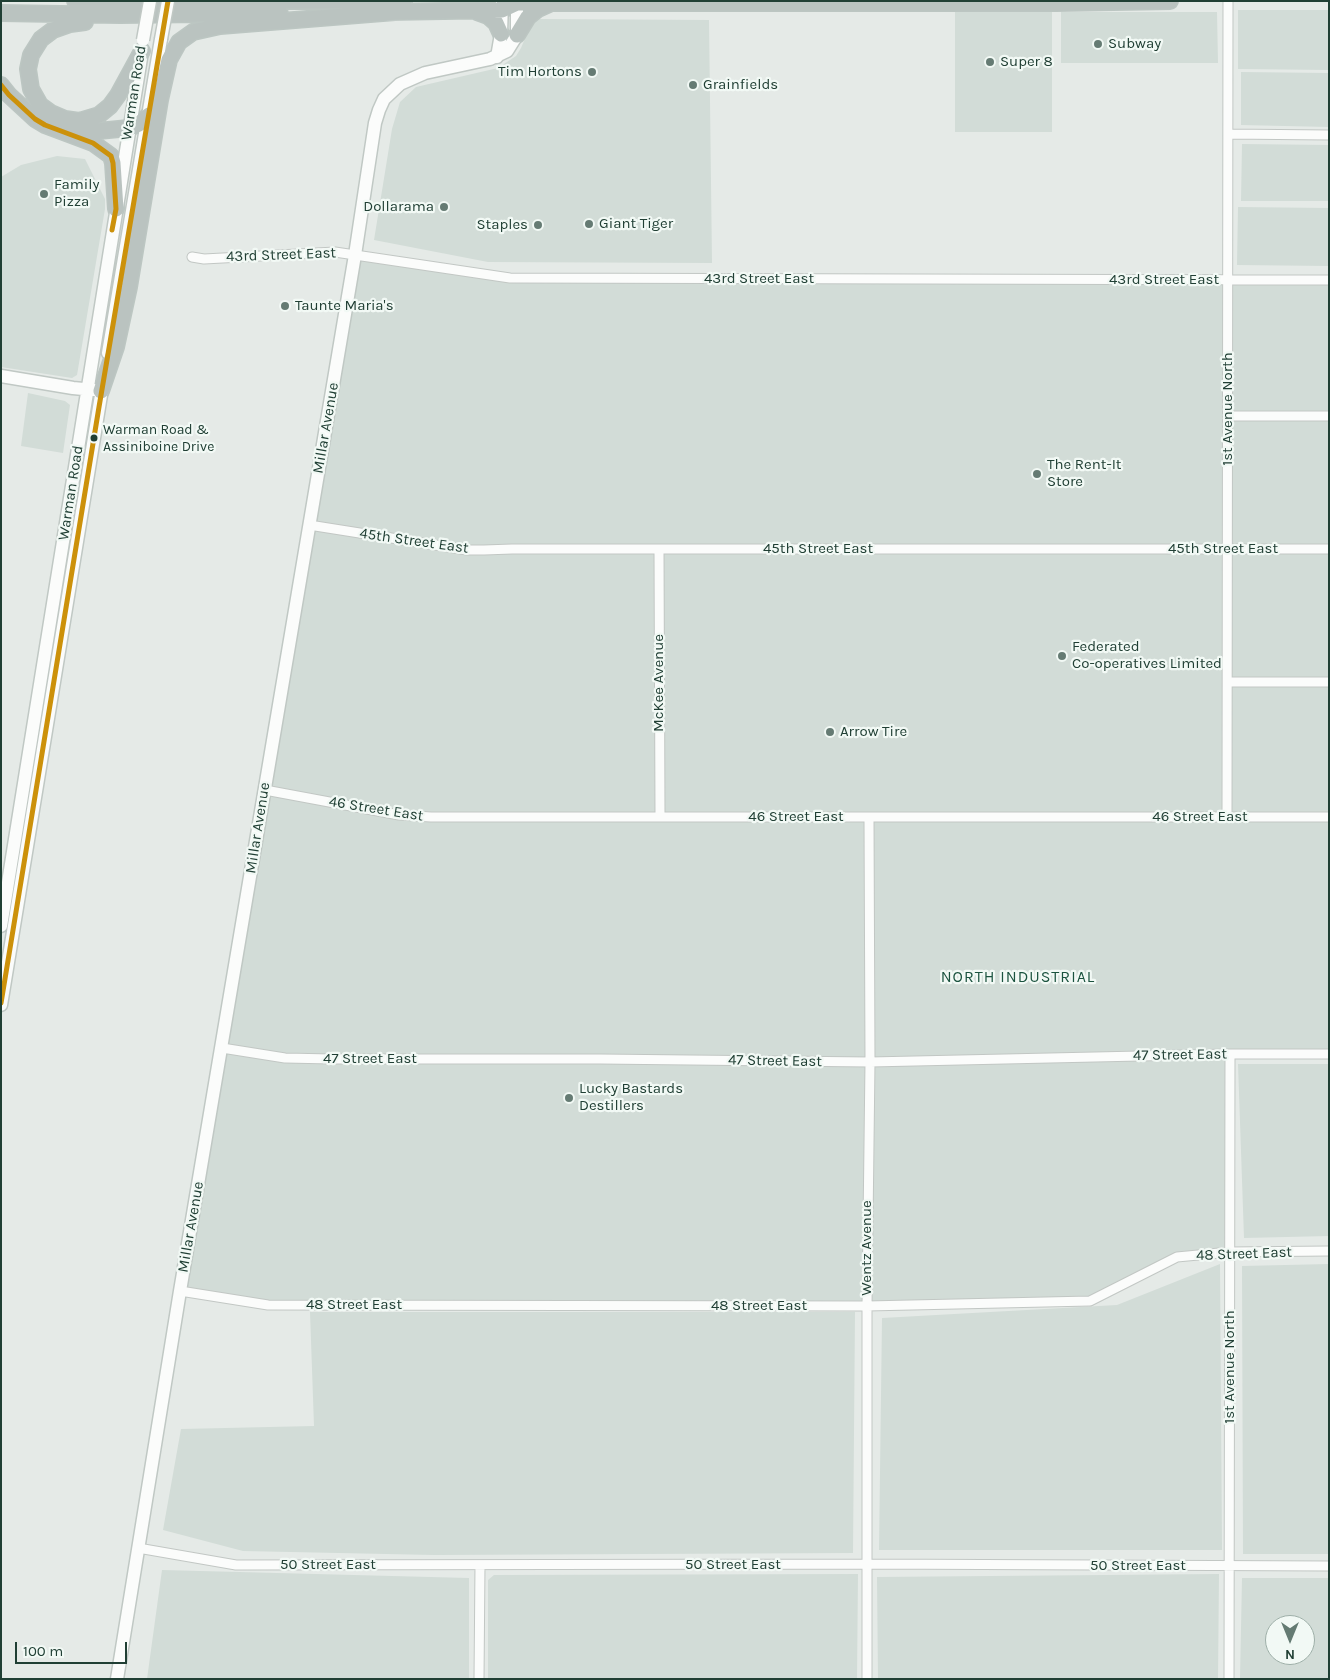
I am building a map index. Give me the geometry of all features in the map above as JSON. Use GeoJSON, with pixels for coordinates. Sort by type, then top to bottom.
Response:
{"type":"FeatureCollection","features":[{"type":"Feature","properties":{"kind":"highway"},"geometry":{"type":"LineString","coordinates":[[75,1],[442,1]]}},
{"type":"Feature","properties":{"kind":"highway"},"geometry":{"type":"LineString","coordinates":[[1,13],[120,15],[475,11],[508,3],[1056,3],[1170,1]]}},
{"type":"Feature","properties":{"kind":"highway"},"geometry":{"type":"LineString","coordinates":[[517,35],[528,17],[538,9],[551,3]]}},
{"type":"Feature","properties":{"kind":"highway"},"geometry":{"type":"LineString","coordinates":[[475,11],[488,16],[496,23],[501,34]]}},
{"type":"Feature","properties":{"kind":"highway"},"geometry":{"type":"LineString","coordinates":[[94,390],[116,347],[129,287],[162,92],[169,60],[179,42],[193,32],[220,26],[395,12]]}},
{"type":"Feature","properties":{"kind":"highway"},"geometry":{"type":"LineString","coordinates":[[143,46],[114,101],[105,111],[93,118],[72,120],[58,117],[40,105],[31,89],[28,70],[34,50],[46,34],[60,26],[80,22],[231,13]]}},
{"type":"Feature","properties":{"kind":"highway"},"geometry":{"type":"LineString","coordinates":[[1,85],[26,112],[45,125],[93,143],[111,156],[116,209]]}},
{"type":"Feature","properties":{"kind":"highway"},"geometry":{"type":"LineString","coordinates":[[56,130],[88,132],[129,128],[139,124],[149,115]]}},
{"type":"Feature","properties":{"kind":"main road","name":"Warman Road"},"geometry":{"type":"LineString","coordinates":[[2,1000],[94,390],[116,209],[150,1]]}},
{"type":"Feature","properties":{"kind":"main road","name":"Warman Road"},"geometry":{"type":"LineString","coordinates":[[1,926],[4,895],[47,649],[94,390],[149,115],[168,1]]}},
{"type":"Feature","properties":{"kind":"main road"},"geometry":{"type":"LineString","coordinates":[[496,57],[508,3]]}},
{"type":"Feature","properties":{"kind":"main road"},"geometry":{"type":"LineString","coordinates":[[496,57],[507,51],[517,35],[508,3]]}},
{"type":"Feature","properties":{"kind":"main road","name":"Millar Avenue"},"geometry":{"type":"LineString","coordinates":[[117,1679],[180,1291],[355,255],[375,123],[384,100],[400,84],[425,73],[496,57]]}},
{"type":"Feature","properties":{"kind":"main road"},"geometry":{"type":"LineString","coordinates":[[1,376],[94,390]]}},
{"type":"Feature","properties":{"kind":"main road"},"geometry":{"type":"LineString","coordinates":[[2,1000],[1,956],[9,911],[4,895]]}},
{"type":"Feature","properties":{"kind":"street","name":"1st Avenue North"},"geometry":{"type":"LineString","coordinates":[[1227,816],[1228,1]]}},
{"type":"Feature","properties":{"kind":"street"},"geometry":{"type":"LineString","coordinates":[[1228,134],[1329,135]]}},
{"type":"Feature","properties":{"kind":"street","name":"43rd Street East"},"geometry":{"type":"LineString","coordinates":[[192,257],[204,259],[335,252],[510,278],[1329,280]]}},
{"type":"Feature","properties":{"kind":"street"},"geometry":{"type":"LineString","coordinates":[[1228,416],[1329,416]]}},
{"type":"Feature","properties":{"kind":"street","name":"45th Street East"},"geometry":{"type":"LineString","coordinates":[[309,525],[467,550],[658,548],[1329,549]]}},
{"type":"Feature","properties":{"kind":"street","name":"McKee Avenue"},"geometry":{"type":"LineString","coordinates":[[658,548],[660,816]]}},
{"type":"Feature","properties":{"kind":"street"},"geometry":{"type":"LineString","coordinates":[[1228,682],[1329,682]]}},
{"type":"Feature","properties":{"kind":"street","name":"46 Street East"},"geometry":{"type":"LineString","coordinates":[[265,790],[415,816],[869,818],[1329,817]]}},
{"type":"Feature","properties":{"kind":"street","name":"Wentz Avenue"},"geometry":{"type":"LineString","coordinates":[[867,1679],[867,1306],[870,1062],[869,818]]}},
{"type":"Feature","properties":{"kind":"street","name":"47 Street East"},"geometry":{"type":"LineString","coordinates":[[222,1048],[285,1058],[870,1062],[1230,1054],[1329,1054]]}},
{"type":"Feature","properties":{"kind":"street","name":"1st Avenue North"},"geometry":{"type":"LineString","coordinates":[[1229,1679],[1230,1054]]}},
{"type":"Feature","properties":{"kind":"street","name":"48 Street East"},"geometry":{"type":"LineString","coordinates":[[180,1291],[268,1305],[867,1306],[1090,1301],[1177,1257],[1230,1252],[1329,1251]]}},
{"type":"Feature","properties":{"kind":"street","name":"50 Street East"},"geometry":{"type":"LineString","coordinates":[[138,1548],[236,1565],[867,1564],[1329,1566]]}},
{"type":"Feature","properties":{"kind":"street"},"geometry":{"type":"LineString","coordinates":[[479,1679],[480,1565]]}},
{"type":"Feature","properties":{"kind":"shaded area"},"geometry":{"type":"Polygon","coordinates":[[[1052,9],[1052,132],[955,132],[955,10],[1052,9]]]}},
{"type":"Feature","properties":{"kind":"shaded area"},"geometry":{"type":"Polygon","coordinates":[[[1238,10],[1329,10],[1329,70],[1238,69],[1238,10]]]}},
{"type":"Feature","properties":{"kind":"shaded area"},"geometry":{"type":"Polygon","coordinates":[[[1061,12],[1217,12],[1218,63],[1061,63],[1061,12]]]}},
{"type":"Feature","properties":{"kind":"shaded area"},"geometry":{"type":"Polygon","coordinates":[[[538,19],[709,20],[712,263],[488,262],[374,240],[392,129],[400,102],[416,87],[498,68],[516,56],[531,24],[538,19]]]}},
{"type":"Feature","properties":{"kind":"shaded area"},"geometry":{"type":"Polygon","coordinates":[[[1241,72],[1329,73],[1329,127],[1241,125],[1241,72]]]}},
{"type":"Feature","properties":{"kind":"shaded area"},"geometry":{"type":"Polygon","coordinates":[[[1242,144],[1329,145],[1329,201],[1241,201],[1242,144]]]}},
{"type":"Feature","properties":{"kind":"shaded area"},"geometry":{"type":"Polygon","coordinates":[[[57,156],[85,159],[105,199],[105,209],[77,375],[72,378],[1,367],[1,177],[21,165],[57,156]]]}},
{"type":"Feature","properties":{"kind":"shaded area"},"geometry":{"type":"Polygon","coordinates":[[[1238,207],[1329,208],[1329,266],[1237,265],[1238,207]]]}},
{"type":"Feature","properties":{"kind":"shaded area"},"geometry":{"type":"Polygon","coordinates":[[[355,255],[504,277],[1329,280],[1329,1054],[1230,1055],[1230,1252],[1177,1257],[1090,1301],[268,1305],[180,1291],[355,255]]]}},
{"type":"Feature","properties":{"kind":"shaded area"},"geometry":{"type":"Polygon","coordinates":[[[28,393],[65,401],[70,405],[63,453],[21,446],[28,393]]]}},
{"type":"Feature","properties":{"kind":"shaded area"},"geometry":{"type":"Polygon","coordinates":[[[1238,1064],[1329,1064],[1329,1236],[1244,1238],[1238,1064]]]}},
{"type":"Feature","properties":{"kind":"shaded area"},"geometry":{"type":"Polygon","coordinates":[[[1220,1264],[1222,1550],[879,1550],[882,1318],[1117,1305],[1220,1264]]]}},
{"type":"Feature","properties":{"kind":"shaded area"},"geometry":{"type":"Polygon","coordinates":[[[1329,1264],[1329,1554],[1243,1554],[1242,1266],[1329,1264]]]}},
{"type":"Feature","properties":{"kind":"shaded area"},"geometry":{"type":"Polygon","coordinates":[[[310,1312],[855,1312],[853,1553],[434,1555],[243,1551],[163,1530],[181,1429],[314,1426],[310,1312]]]}},
{"type":"Feature","properties":{"kind":"shaded area"},"geometry":{"type":"Polygon","coordinates":[[[162,1570],[469,1578],[469,1679],[147,1679],[162,1570]]]}},
{"type":"Feature","properties":{"kind":"shaded area"},"geometry":{"type":"Polygon","coordinates":[[[858,1574],[857,1679],[488,1679],[488,1580],[494,1575],[858,1574]]]}},
{"type":"Feature","properties":{"kind":"shaded area"},"geometry":{"type":"Polygon","coordinates":[[[1219,1574],[1218,1679],[878,1679],[877,1577],[1219,1574]]]}},
{"type":"Feature","properties":{"kind":"shaded area"},"geometry":{"type":"Polygon","coordinates":[[[1242,1578],[1329,1578],[1329,1679],[1240,1679],[1242,1578]]]}},
{"type":"Feature","properties":{"kind":"transit line"},"geometry":{"type":"LineString","coordinates":[[1,1003],[168,1]]}},
{"type":"Feature","properties":{"kind":"transit line"},"geometry":{"type":"LineString","coordinates":[[1,85],[35,119],[45,125],[93,143],[111,156],[116,209],[112,230]]}},
{"type":"Feature","properties":{"kind":"place","name":"Subway"},"geometry":{"type":"Point","coordinates":[1098,44]}},
{"type":"Feature","properties":{"kind":"place","name":"Super 8"},"geometry":{"type":"Point","coordinates":[990,62]}},
{"type":"Feature","properties":{"kind":"place","name":"Tim Hortons"},"geometry":{"type":"Point","coordinates":[592,72]}},
{"type":"Feature","properties":{"kind":"place","name":"Grainfields"},"geometry":{"type":"Point","coordinates":[693,85]}},
{"type":"Feature","properties":{"kind":"place","name":"Family Pizza"},"geometry":{"type":"Point","coordinates":[44,194]}},
{"type":"Feature","properties":{"kind":"place","name":"Dollarama"},"geometry":{"type":"Point","coordinates":[444,207]}},
{"type":"Feature","properties":{"kind":"place","name":"Giant Tiger"},"geometry":{"type":"Point","coordinates":[589,224]}},
{"type":"Feature","properties":{"kind":"place","name":"Staples"},"geometry":{"type":"Point","coordinates":[538,225]}},
{"type":"Feature","properties":{"kind":"place","name":"Taunte Maria's"},"geometry":{"type":"Point","coordinates":[285,306]}},
{"type":"Feature","properties":{"kind":"place","name":"Warman Road & Assiniboine Drive"},"geometry":{"type":"Point","coordinates":[94,438]}},
{"type":"Feature","properties":{"kind":"place","name":"The Rent-It Store"},"geometry":{"type":"Point","coordinates":[1037,474]}},
{"type":"Feature","properties":{"kind":"place","name":"Federated Co-operatives Limited"},"geometry":{"type":"Point","coordinates":[1062,656]}},
{"type":"Feature","properties":{"kind":"place","name":"Arrow Tire"},"geometry":{"type":"Point","coordinates":[830,732]}},
{"type":"Feature","properties":{"kind":"place","name":"Lucky Bastards Destillers"},"geometry":{"type":"Point","coordinates":[569,1098]}},
{"type":"Feature","properties":{"kind":"district","name":"NORTH INDUSTRIAL"},"geometry":{"type":"Point","coordinates":[1018,977]}}]}
